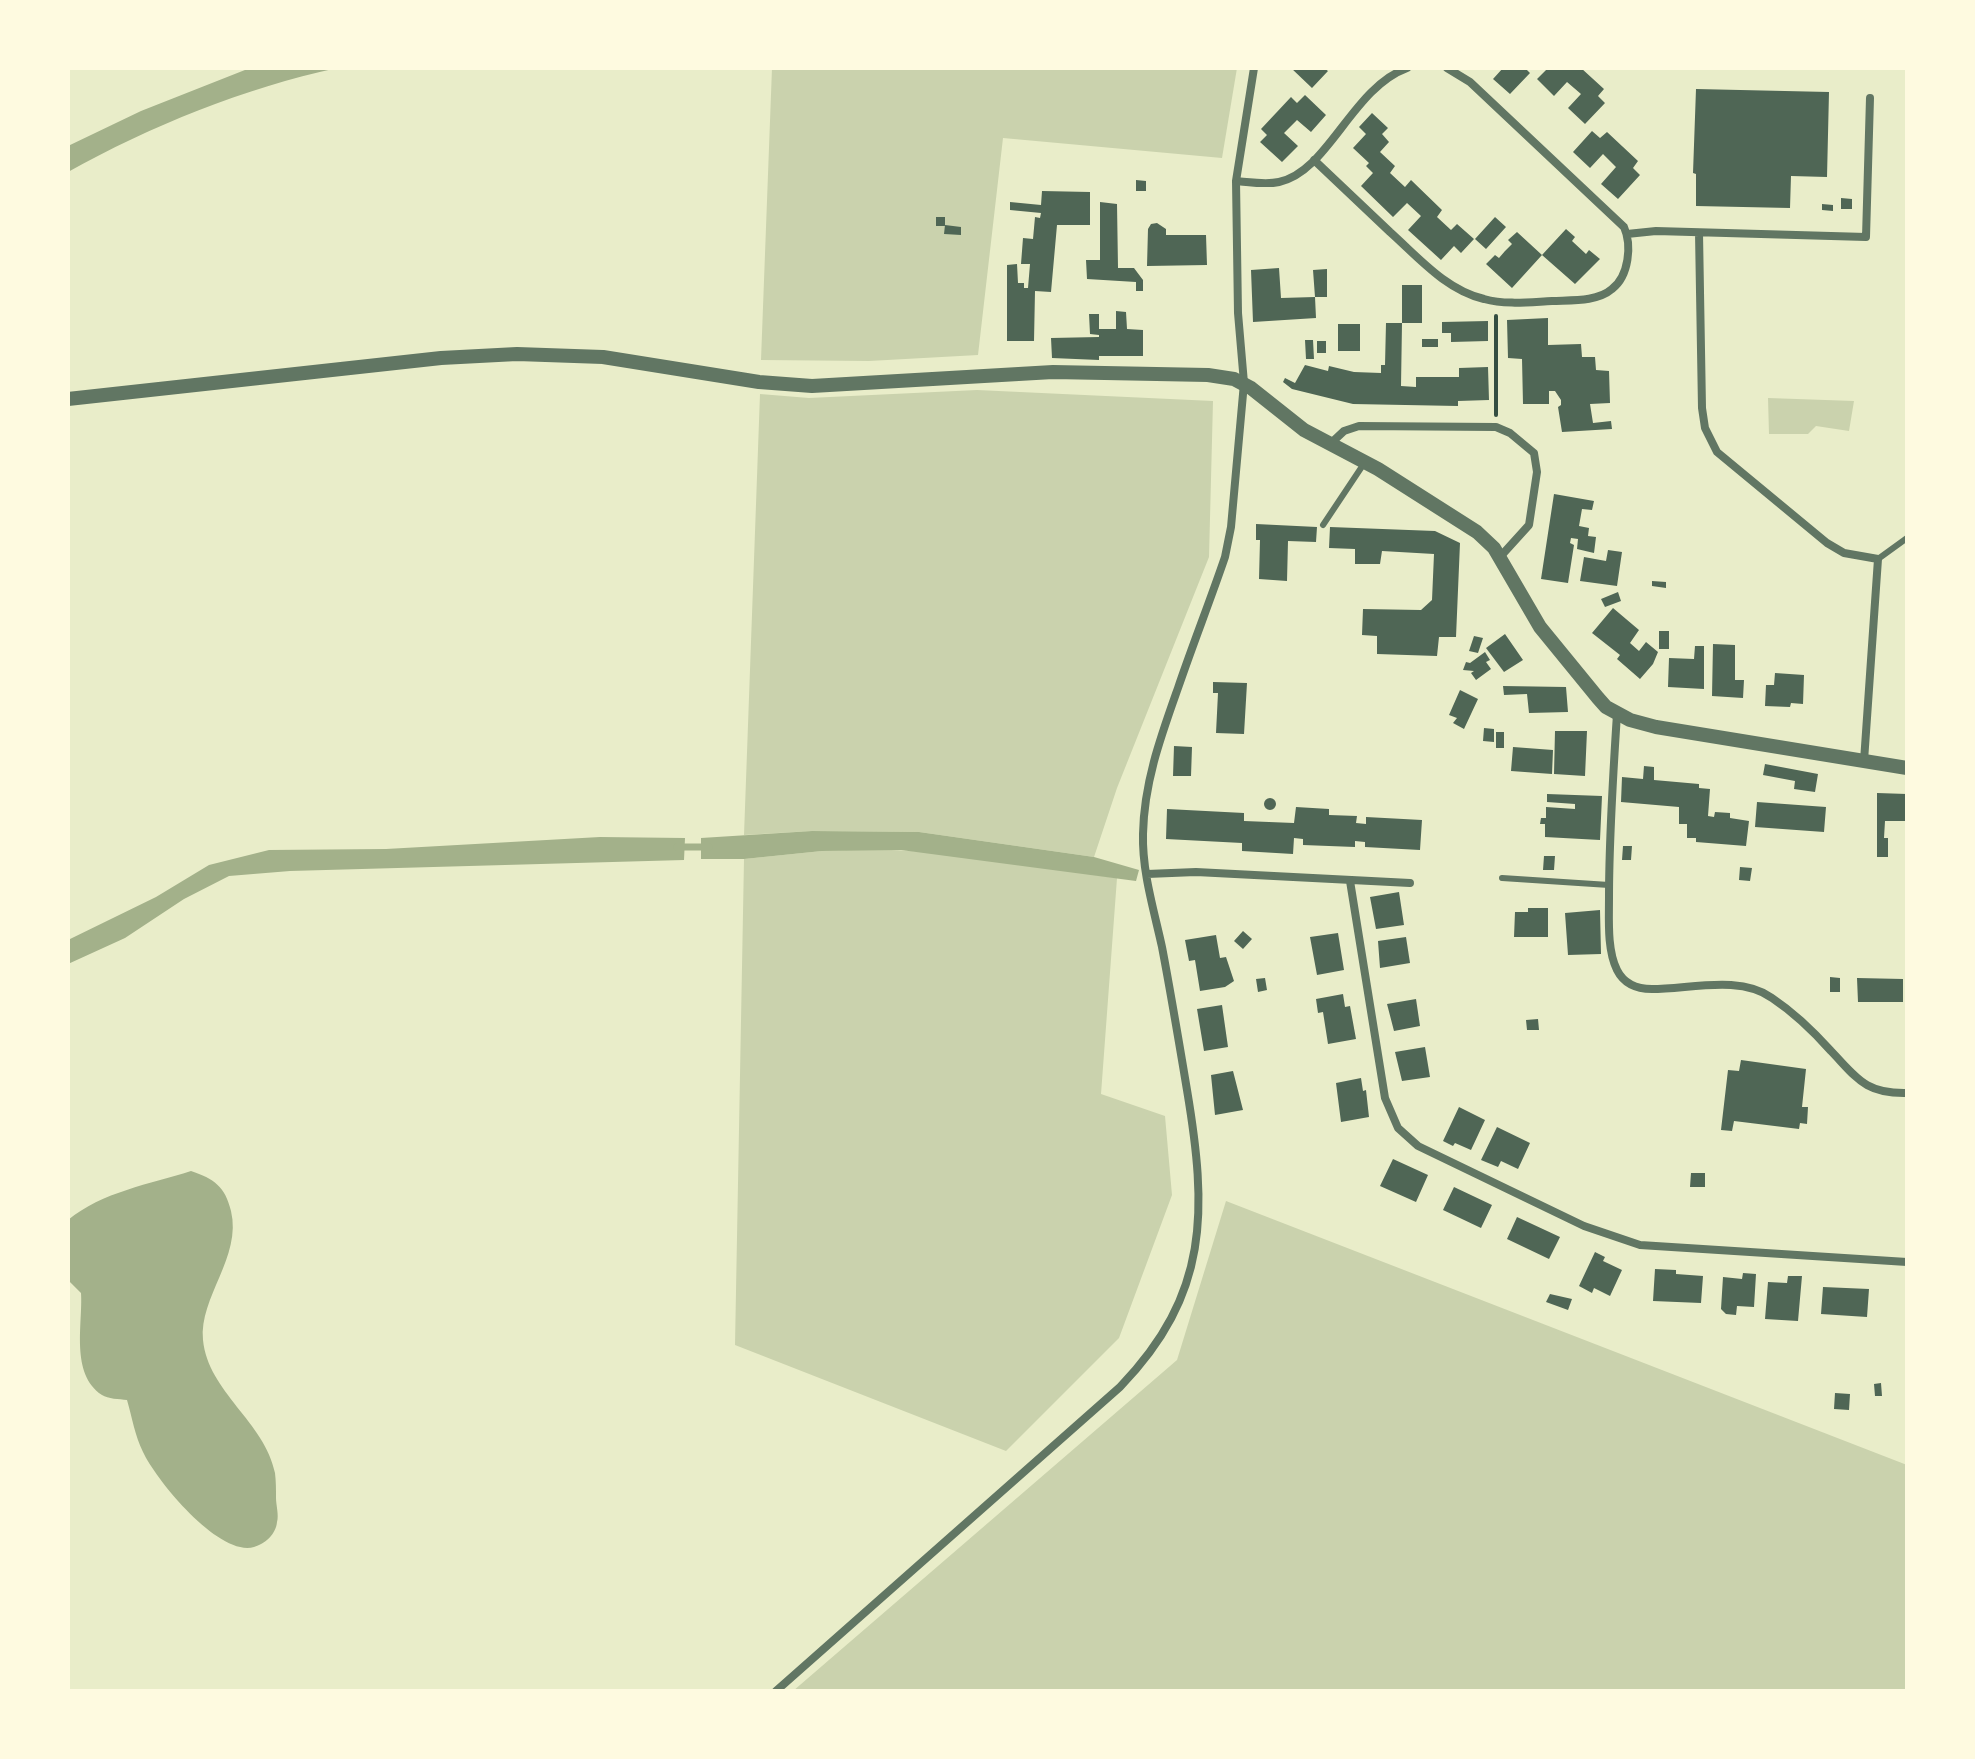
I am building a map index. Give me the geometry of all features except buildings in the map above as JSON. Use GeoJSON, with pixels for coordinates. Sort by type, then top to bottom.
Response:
{"type":"FeatureCollection","features":[{"type":"Feature","properties":{"kind":"street"},"geometry":{"type":"LineString","coordinates":[[776,1691],[1120,1387],[1151,1352],[1176,1309],[1191,1266],[1198,1235],[1200,1176],[1174,1007],[1147,874],[1143,838],[1147,784],[1227,548],[1244,383],[1238,313],[1236,181],[1254,68]]}},
{"type":"Feature","properties":{"kind":"street"},"geometry":{"type":"LineString","coordinates":[[1236,181],[1280,182],[1298,174],[1314,160],[1365,96],[1383,81],[1407,68]]}},
{"type":"Feature","properties":{"kind":"street"},"geometry":{"type":"LineString","coordinates":[[1314,160],[1442,279],[1463,292],[1496,301],[1574,300],[1613,289],[1623,273],[1628,254],[1627,234],[1612,213],[1481,92],[1447,68]]}},
{"type":"Feature","properties":{"kind":"street"},"geometry":{"type":"LineString","coordinates":[[1627,234],[1656,231],[1866,237],[1870,98]]}},
{"type":"Feature","properties":{"kind":"street"},"geometry":{"type":"LineString","coordinates":[[1699,233],[1702,408],[1708,436],[1717,452],[1736,470],[1827,543],[1844,553],[1878,559],[1864,761]]}},
{"type":"Feature","properties":{"kind":"street"},"geometry":{"type":"LineString","coordinates":[[68,399],[441,358],[517,354],[603,357],[759,382],[812,386],[1053,372],[1208,375],[1244,383],[1294,423],[1329,445],[1365,462],[1477,532],[1500,557],[1551,641],[1598,698],[1617,714],[1656,727],[1907,768]]}},
{"type":"Feature","properties":{"kind":"street"},"geometry":{"type":"LineString","coordinates":[[1329,445],[1344,431],[1359,426],[1496,427],[1510,433],[1530,448],[1537,464],[1529,525],[1500,557]]}},
{"type":"Feature","properties":{"kind":"street"},"geometry":{"type":"LineString","coordinates":[[1617,714],[1609,885],[1615,968],[1625,980],[1640,988],[1742,986],[1760,991],[1775,999],[1857,1080],[1885,1092],[1907,1093]]}},
{"type":"Feature","properties":{"kind":"street"},"geometry":{"type":"LineString","coordinates":[[1147,874],[1196,872],[1410,883]]}},
{"type":"Feature","properties":{"kind":"street"},"geometry":{"type":"LineString","coordinates":[[1350,881],[1385,1098],[1398,1128],[1418,1146],[1584,1226],[1640,1245],[1907,1262]]}},
{"type":"Feature","properties":{"kind":"lane"},"geometry":{"type":"LineString","coordinates":[[1323,525],[1365,462]]}},
{"type":"Feature","properties":{"kind":"lane"},"geometry":{"type":"LineString","coordinates":[[1878,559],[1907,538]]}},
{"type":"Feature","properties":{"kind":"lane"},"geometry":{"type":"LineString","coordinates":[[1502,878],[1609,885]]}},
{"type":"Feature","properties":{"kind":"path"},"geometry":{"type":"LineString","coordinates":[[1496,301],[1496,427]]}},
{"type":"Feature","properties":{"kind":"shaded area"},"geometry":{"type":"Polygon","coordinates":[[[250,68],[337,68],[268,86],[199,110],[132,139],[68,172],[68,146],[141,111],[250,68]]]}},
{"type":"Feature","properties":{"kind":"shaded area"},"geometry":{"type":"Polygon","coordinates":[[[772,68],[1237,68],[1222,158],[1003,138],[978,355],[869,361],[761,360],[772,68]]]}},
{"type":"Feature","properties":{"kind":"shaded area"},"geometry":{"type":"Polygon","coordinates":[[[977,390],[1213,401],[1209,557],[1117,788],[1094,857],[919,832],[812,831],[744,835],[760,394],[809,398],[977,390]]]}},
{"type":"Feature","properties":{"kind":"shaded area"},"geometry":{"type":"Polygon","coordinates":[[[1768,398],[1854,401],[1849,431],[1816,426],[1808,434],[1769,434],[1768,398]]]}},
{"type":"Feature","properties":{"kind":"shaded area"},"geometry":{"type":"Polygon","coordinates":[[[812,831],[919,832],[1094,857],[1139,870],[1136,881],[901,850],[822,851],[744,859],[701,859],[701,838],[812,831]]]}},
{"type":"Feature","properties":{"kind":"shaded area"},"geometry":{"type":"Polygon","coordinates":[[[600,837],[685,838],[684,860],[290,871],[229,876],[184,899],[125,938],[68,964],[68,940],[156,897],[209,865],[269,850],[386,849],[600,837]]]}},
{"type":"Feature","properties":{"kind":"shaded area"},"geometry":{"type":"Polygon","coordinates":[[[872,849],[932,852],[1117,878],[1101,1094],[1165,1116],[1172,1195],[1119,1338],[1006,1451],[735,1345],[744,859],[872,849]]]}},
{"type":"Feature","properties":{"kind":"shaded area"},"geometry":{"type":"Polygon","coordinates":[[[191,1171],[222,1189],[229,1202],[233,1228],[226,1261],[207,1308],[203,1340],[207,1359],[225,1391],[260,1438],[275,1473],[278,1516],[275,1531],[262,1544],[254,1547],[240,1547],[224,1540],[190,1514],[150,1465],[136,1433],[127,1400],[104,1396],[92,1386],[86,1375],[80,1348],[81,1293],[68,1280],[68,1220],[111,1196],[191,1171]]]}},
{"type":"Feature","properties":{"kind":"shaded area"},"geometry":{"type":"Polygon","coordinates":[[[1226,1201],[1907,1465],[1907,1691],[793,1691],[1177,1360],[1226,1201]]]}},
{"type":"Feature","properties":{"kind":"waterway"},"geometry":{"type":"LineString","coordinates":[[677,847],[709,847]]}}]}
